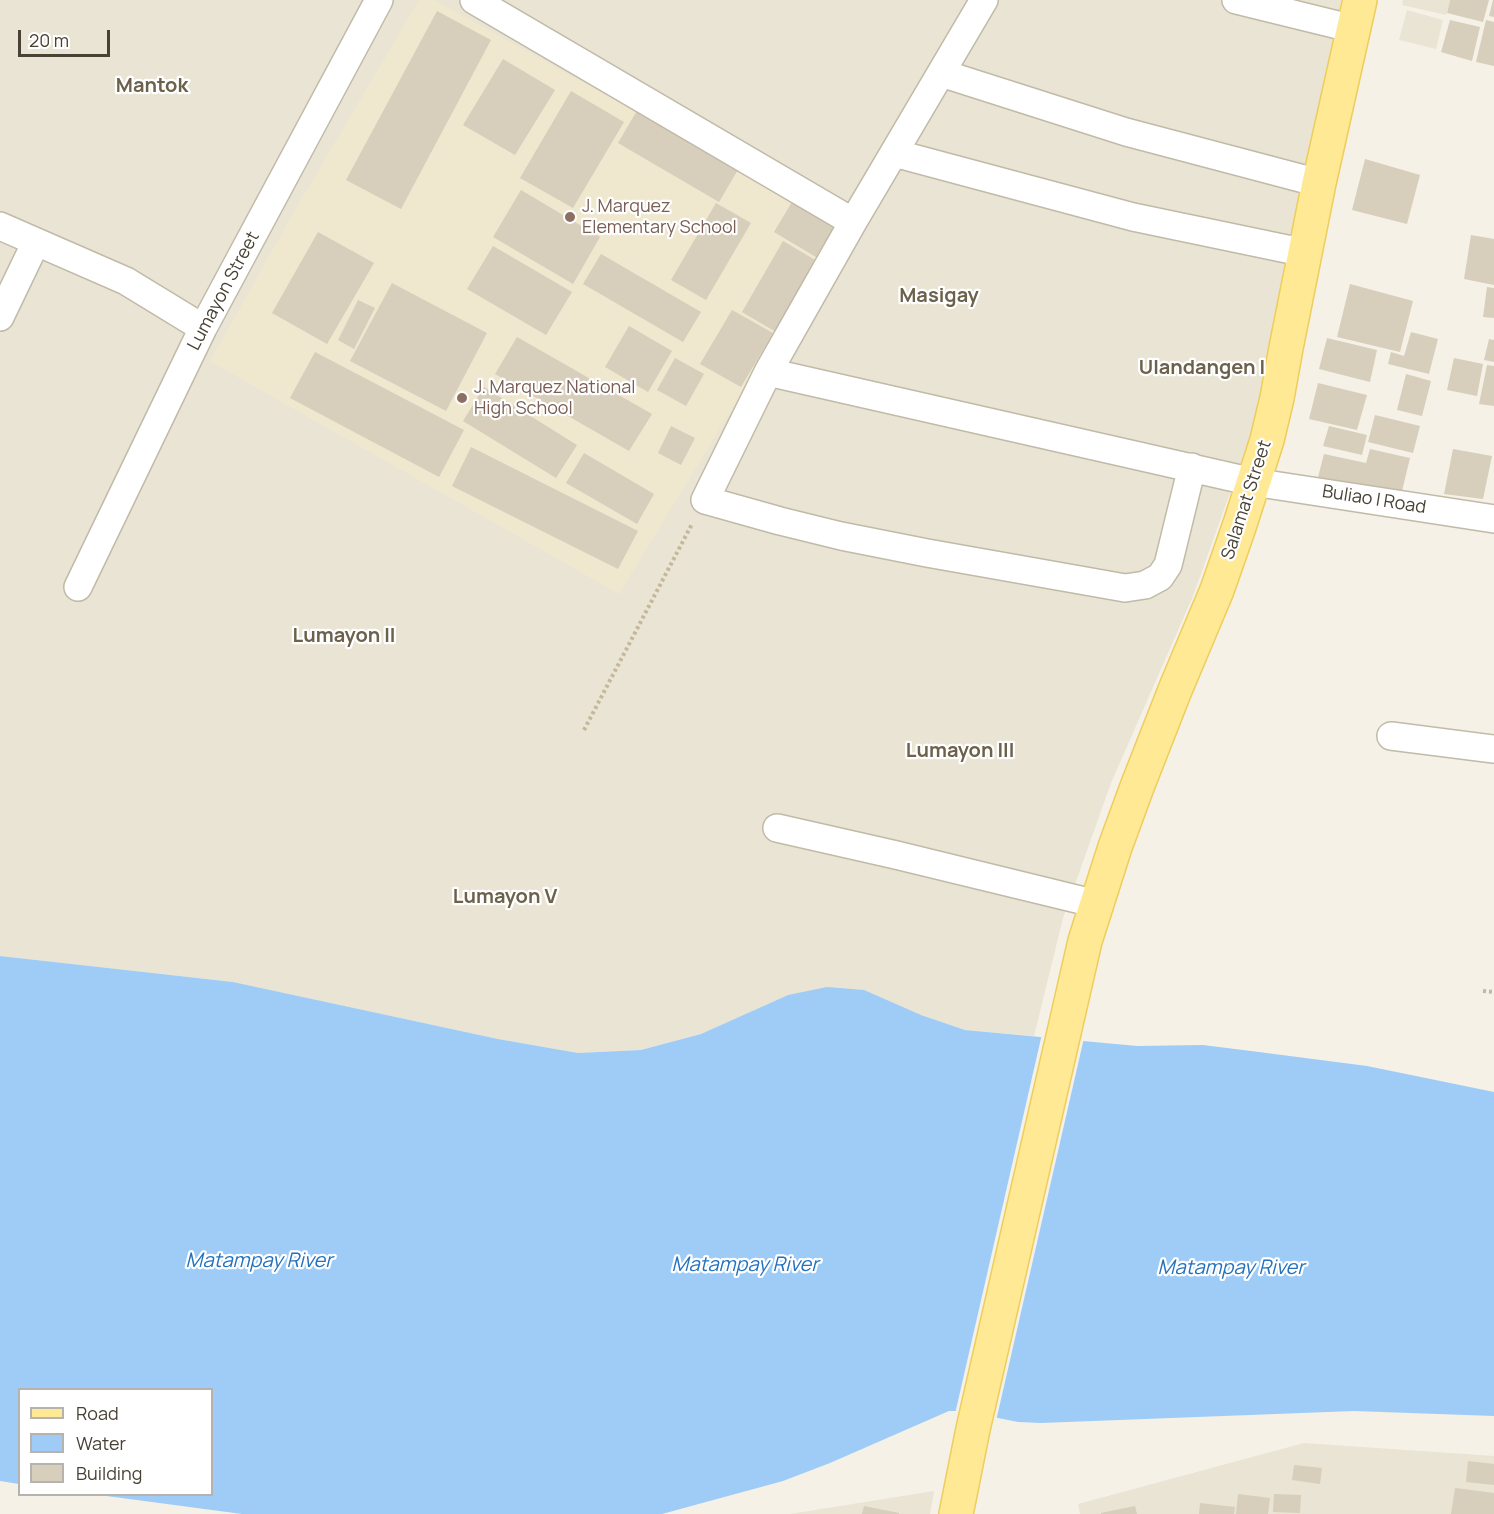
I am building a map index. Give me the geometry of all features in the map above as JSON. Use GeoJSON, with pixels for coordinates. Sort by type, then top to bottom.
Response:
{"type":"FeatureCollection","features":[{"type":"Feature","properties":{"kind":"main road","name":"Salamat Street"},"geometry":{"type":"LineString","coordinates":[[956,1514],[973,1429],[1085,940],[1137,788],[1217,590],[1267,440],[1319,183],[1357,15]]}},
{"type":"Feature","properties":{"kind":"street","name":"Lumayon Street"},"geometry":{"type":"LineString","coordinates":[[78,587],[203,328],[379,0]]}},
{"type":"Feature","properties":{"kind":"street"},"geometry":{"type":"LineString","coordinates":[[474,0],[853,222]]}},
{"type":"Feature","properties":{"kind":"street"},"geometry":{"type":"LineString","coordinates":[[984,0],[853,222],[768,372],[705,500],[841,536],[1125,588],[1144,585],[1160,577],[1168,565],[1192,467]]}},
{"type":"Feature","properties":{"kind":"street"},"geometry":{"type":"LineString","coordinates":[[1236,0],[1357,15]]}},
{"type":"Feature","properties":{"kind":"street"},"geometry":{"type":"LineString","coordinates":[[941,73],[1126,132],[1319,183]]}},
{"type":"Feature","properties":{"kind":"street"},"geometry":{"type":"LineString","coordinates":[[894,153],[1133,217],[1306,253]]}},
{"type":"Feature","properties":{"kind":"street"},"geometry":{"type":"LineString","coordinates":[[0,226],[126,282],[203,328]]}},
{"type":"Feature","properties":{"kind":"street"},"geometry":{"type":"LineString","coordinates":[[0,316],[36,242]]}},
{"type":"Feature","properties":{"kind":"street","name":"Buliao I Road"},"geometry":{"type":"LineString","coordinates":[[768,372],[1253,482],[1494,519]]}},
{"type":"Feature","properties":{"kind":"street"},"geometry":{"type":"LineString","coordinates":[[1391,736],[1494,749]]}},
{"type":"Feature","properties":{"kind":"street"},"geometry":{"type":"LineString","coordinates":[[777,828],[1097,904]]}},
{"type":"Feature","properties":{"kind":"path"},"geometry":{"type":"LineString","coordinates":[[584,730],[705,500]]}},
{"type":"Feature","properties":{"kind":"path"},"geometry":{"type":"LineString","coordinates":[[1483,991],[1494,992]]}},
{"type":"Feature","properties":{"kind":"shaded area"},"geometry":{"type":"Polygon","coordinates":[[[0,0],[1347,0],[1258,415],[1193,596],[1111,783],[1063,918],[1034,1036],[965,1030],[921,1015],[788,995],[701,1034],[641,1050],[578,1053],[498,1039],[233,982],[0,956],[0,0]]]}},
{"type":"Feature","properties":{"kind":"shaded area"},"geometry":{"type":"Polygon","coordinates":[[[419,0],[434,0],[844,226],[619,594],[210,361],[296,208],[419,0]]]}},
{"type":"Feature","properties":{"kind":"shaded area"},"geometry":{"type":"Polygon","coordinates":[[[1403,0],[1450,0],[1446,15],[1402,5],[1403,0]]]}},
{"type":"Feature","properties":{"kind":"shaded area"},"geometry":{"type":"Polygon","coordinates":[[[1407,10],[1443,20],[1436,49],[1399,40],[1407,10]]]}},
{"type":"Feature","properties":{"kind":"shaded area"},"geometry":{"type":"Polygon","coordinates":[[[1304,1443],[1494,1456],[1494,1514],[1080,1514],[1078,1504],[1304,1443]]]}},
{"type":"Feature","properties":{"kind":"shaded area"},"geometry":{"type":"Polygon","coordinates":[[[934,1491],[930,1514],[790,1514],[934,1491]]]}},
{"type":"Feature","properties":{"kind":"water","name":"Matampay River"},"geometry":{"type":"Polygon","coordinates":[[[0,956],[233,982],[498,1039],[578,1053],[641,1050],[701,1034],[788,995],[827,987],[864,990],[921,1015],[965,1030],[1137,1046],[1203,1045],[1367,1066],[1494,1092],[1494,1416],[1354,1411],[1041,1423],[1018,1422],[963,1411],[949,1411],[783,1481],[662,1514],[242,1514],[107,1496],[213,1496],[213,1388],[18,1388],[18,1484],[0,1481],[0,956]]]}},
{"type":"Feature","properties":{"kind":"pier"},"geometry":{"type":"Polygon","coordinates":[[[1042,1034],[1084,1038],[996,1421],[955,1414],[1042,1034]]]}},
{"type":"Feature","properties":{"kind":"building"},"geometry":{"type":"Polygon","coordinates":[[[1450,0],[1489,0],[1483,22],[1447,13],[1450,0]]]}},
{"type":"Feature","properties":{"kind":"building"},"geometry":{"type":"Polygon","coordinates":[[[1494,0],[1494,17],[1489,16],[1494,0]]]}},
{"type":"Feature","properties":{"kind":"building"},"geometry":{"type":"Polygon","coordinates":[[[437,11],[491,40],[401,209],[346,180],[437,11]]]}},
{"type":"Feature","properties":{"kind":"building"},"geometry":{"type":"Polygon","coordinates":[[[1450,20],[1480,27],[1472,61],[1441,52],[1450,20]]]}},
{"type":"Feature","properties":{"kind":"building"},"geometry":{"type":"Polygon","coordinates":[[[1486,20],[1494,22],[1494,66],[1476,62],[1486,20]]]}},
{"type":"Feature","properties":{"kind":"building"},"geometry":{"type":"Polygon","coordinates":[[[503,59],[555,90],[515,155],[463,125],[503,59]]]}},
{"type":"Feature","properties":{"kind":"building"},"geometry":{"type":"Polygon","coordinates":[[[571,91],[624,122],[573,208],[520,178],[571,91]]]}},
{"type":"Feature","properties":{"kind":"building"},"geometry":{"type":"Polygon","coordinates":[[[638,109],[739,168],[719,202],[618,143],[638,109]]]}},
{"type":"Feature","properties":{"kind":"building"},"geometry":{"type":"Polygon","coordinates":[[[1365,159],[1420,175],[1407,224],[1352,210],[1365,159]]]}},
{"type":"Feature","properties":{"kind":"building"},"geometry":{"type":"Polygon","coordinates":[[[521,190],[600,237],[573,284],[493,237],[521,190]]]}},
{"type":"Feature","properties":{"kind":"building"},"geometry":{"type":"Polygon","coordinates":[[[792,202],[834,227],[816,257],[774,232],[792,202]]]}},
{"type":"Feature","properties":{"kind":"building"},"geometry":{"type":"Polygon","coordinates":[[[716,203],[751,223],[706,300],[671,280],[716,203]]]}},
{"type":"Feature","properties":{"kind":"building"},"geometry":{"type":"Polygon","coordinates":[[[318,232],[374,263],[327,344],[272,313],[318,232]]]}},
{"type":"Feature","properties":{"kind":"building"},"geometry":{"type":"Polygon","coordinates":[[[1471,235],[1494,239],[1494,285],[1464,279],[1471,235]]]}},
{"type":"Feature","properties":{"kind":"building"},"geometry":{"type":"Polygon","coordinates":[[[783,241],[817,261],[776,332],[742,312],[783,241]]]}},
{"type":"Feature","properties":{"kind":"building"},"geometry":{"type":"Polygon","coordinates":[[[493,246],[572,292],[546,335],[467,289],[493,246]]]}},
{"type":"Feature","properties":{"kind":"building"},"geometry":{"type":"Polygon","coordinates":[[[601,254],[701,312],[683,342],[583,284],[601,254]]]}},
{"type":"Feature","properties":{"kind":"building"},"geometry":{"type":"Polygon","coordinates":[[[392,283],[487,333],[446,411],[350,361],[392,283]]]}},
{"type":"Feature","properties":{"kind":"building"},"geometry":{"type":"Polygon","coordinates":[[[1350,284],[1413,301],[1400,352],[1337,337],[1350,284]]]}},
{"type":"Feature","properties":{"kind":"building"},"geometry":{"type":"Polygon","coordinates":[[[1487,287],[1494,288],[1494,318],[1483,317],[1487,287]]]}},
{"type":"Feature","properties":{"kind":"building"},"geometry":{"type":"Polygon","coordinates":[[[358,300],[375,308],[354,349],[338,340],[358,300]]]}},
{"type":"Feature","properties":{"kind":"building"},"geometry":{"type":"Polygon","coordinates":[[[732,310],[773,333],[741,387],[700,364],[732,310]]]}},
{"type":"Feature","properties":{"kind":"building"},"geometry":{"type":"Polygon","coordinates":[[[629,326],[672,351],[648,392],[605,367],[629,326]]]}},
{"type":"Feature","properties":{"kind":"building"},"geometry":{"type":"Polygon","coordinates":[[[1411,332],[1438,339],[1429,374],[1388,364],[1391,352],[1404,356],[1411,332]]]}},
{"type":"Feature","properties":{"kind":"building"},"geometry":{"type":"Polygon","coordinates":[[[517,337],[652,414],[629,451],[495,374],[517,337]]]}},
{"type":"Feature","properties":{"kind":"building"},"geometry":{"type":"Polygon","coordinates":[[[1327,338],[1377,350],[1370,382],[1319,369],[1327,338]]]}},
{"type":"Feature","properties":{"kind":"building"},"geometry":{"type":"Polygon","coordinates":[[[1489,339],[1494,340],[1494,362],[1484,360],[1489,339]]]}},
{"type":"Feature","properties":{"kind":"building"},"geometry":{"type":"Polygon","coordinates":[[[315,352],[464,430],[439,477],[290,398],[315,352]]]}},
{"type":"Feature","properties":{"kind":"building"},"geometry":{"type":"Polygon","coordinates":[[[675,358],[704,374],[686,406],[657,390],[675,358]]]}},
{"type":"Feature","properties":{"kind":"building"},"geometry":{"type":"Polygon","coordinates":[[[1454,358],[1483,364],[1477,396],[1447,390],[1454,358]]]}},
{"type":"Feature","properties":{"kind":"building"},"geometry":{"type":"Polygon","coordinates":[[[1487,365],[1494,366],[1494,406],[1479,404],[1487,365]]]}},
{"type":"Feature","properties":{"kind":"building"},"geometry":{"type":"Polygon","coordinates":[[[1406,374],[1431,381],[1422,416],[1397,410],[1406,374]]]}},
{"type":"Feature","properties":{"kind":"building"},"geometry":{"type":"Polygon","coordinates":[[[1318,383],[1367,395],[1357,430],[1309,419],[1318,383]]]}},
{"type":"Feature","properties":{"kind":"building"},"geometry":{"type":"Polygon","coordinates":[[[484,387],[577,445],[556,478],[463,421],[484,387]]]}},
{"type":"Feature","properties":{"kind":"building"},"geometry":{"type":"Polygon","coordinates":[[[1375,415],[1420,426],[1413,453],[1368,442],[1375,415]]]}},
{"type":"Feature","properties":{"kind":"building"},"geometry":{"type":"Polygon","coordinates":[[[671,426],[695,438],[681,465],[658,453],[671,426]]]}},
{"type":"Feature","properties":{"kind":"building"},"geometry":{"type":"Polygon","coordinates":[[[1329,426],[1367,435],[1362,455],[1323,446],[1329,426]]]}},
{"type":"Feature","properties":{"kind":"building"},"geometry":{"type":"Polygon","coordinates":[[[471,447],[638,531],[618,569],[452,486],[471,447]]]}},
{"type":"Feature","properties":{"kind":"building"},"geometry":{"type":"Polygon","coordinates":[[[1370,449],[1410,458],[1402,491],[1317,481],[1324,454],[1366,463],[1370,449]]]}},
{"type":"Feature","properties":{"kind":"building"},"geometry":{"type":"Polygon","coordinates":[[[1453,449],[1492,456],[1483,499],[1444,494],[1453,449]]]}},
{"type":"Feature","properties":{"kind":"building"},"geometry":{"type":"Polygon","coordinates":[[[584,453],[654,494],[637,524],[566,483],[584,453]]]}},
{"type":"Feature","properties":{"kind":"building"},"geometry":{"type":"Polygon","coordinates":[[[1468,1461],[1494,1464],[1494,1485],[1466,1482],[1468,1461]]]}},
{"type":"Feature","properties":{"kind":"building"},"geometry":{"type":"Polygon","coordinates":[[[1294,1465],[1322,1468],[1320,1484],[1292,1480],[1294,1465]]]}},
{"type":"Feature","properties":{"kind":"building"},"geometry":{"type":"Polygon","coordinates":[[[1455,1488],[1494,1493],[1494,1514],[1451,1514],[1455,1488]]]}},
{"type":"Feature","properties":{"kind":"building"},"geometry":{"type":"Polygon","coordinates":[[[1238,1494],[1270,1498],[1268,1514],[1236,1514],[1238,1494]]]}},
{"type":"Feature","properties":{"kind":"building"},"geometry":{"type":"Polygon","coordinates":[[[1274,1494],[1301,1495],[1300,1513],[1273,1512],[1274,1494]]]}},
{"type":"Feature","properties":{"kind":"building"},"geometry":{"type":"Polygon","coordinates":[[[1200,1503],[1235,1507],[1234,1514],[1199,1514],[1200,1503]]]}},
{"type":"Feature","properties":{"kind":"building"},"geometry":{"type":"Polygon","coordinates":[[[864,1506],[899,1513],[899,1514],[862,1514],[864,1506]]]}},
{"type":"Feature","properties":{"kind":"building"},"geometry":{"type":"Polygon","coordinates":[[[1135,1506],[1137,1514],[1101,1514],[1101,1513],[1135,1506]]]}},
{"type":"Feature","properties":{"kind":"place","name":"J. Marquez Elementary School"},"geometry":{"type":"Point","coordinates":[570,217]}},
{"type":"Feature","properties":{"kind":"place","name":"J. Marquez National High School"},"geometry":{"type":"Point","coordinates":[462,398]}},
{"type":"Feature","properties":{"kind":"district","name":"Mantok"},"geometry":{"type":"Point","coordinates":[152,86]}},
{"type":"Feature","properties":{"kind":"district","name":"Masigay"},"geometry":{"type":"Point","coordinates":[939,296]}},
{"type":"Feature","properties":{"kind":"district","name":"Ulandangen I"},"geometry":{"type":"Point","coordinates":[1202,368]}},
{"type":"Feature","properties":{"kind":"district","name":"Lumayon II"},"geometry":{"type":"Point","coordinates":[344,636]}},
{"type":"Feature","properties":{"kind":"district","name":"Lumayon III"},"geometry":{"type":"Point","coordinates":[960,751]}},
{"type":"Feature","properties":{"kind":"district","name":"Lumayon V"},"geometry":{"type":"Point","coordinates":[505,897]}}]}
